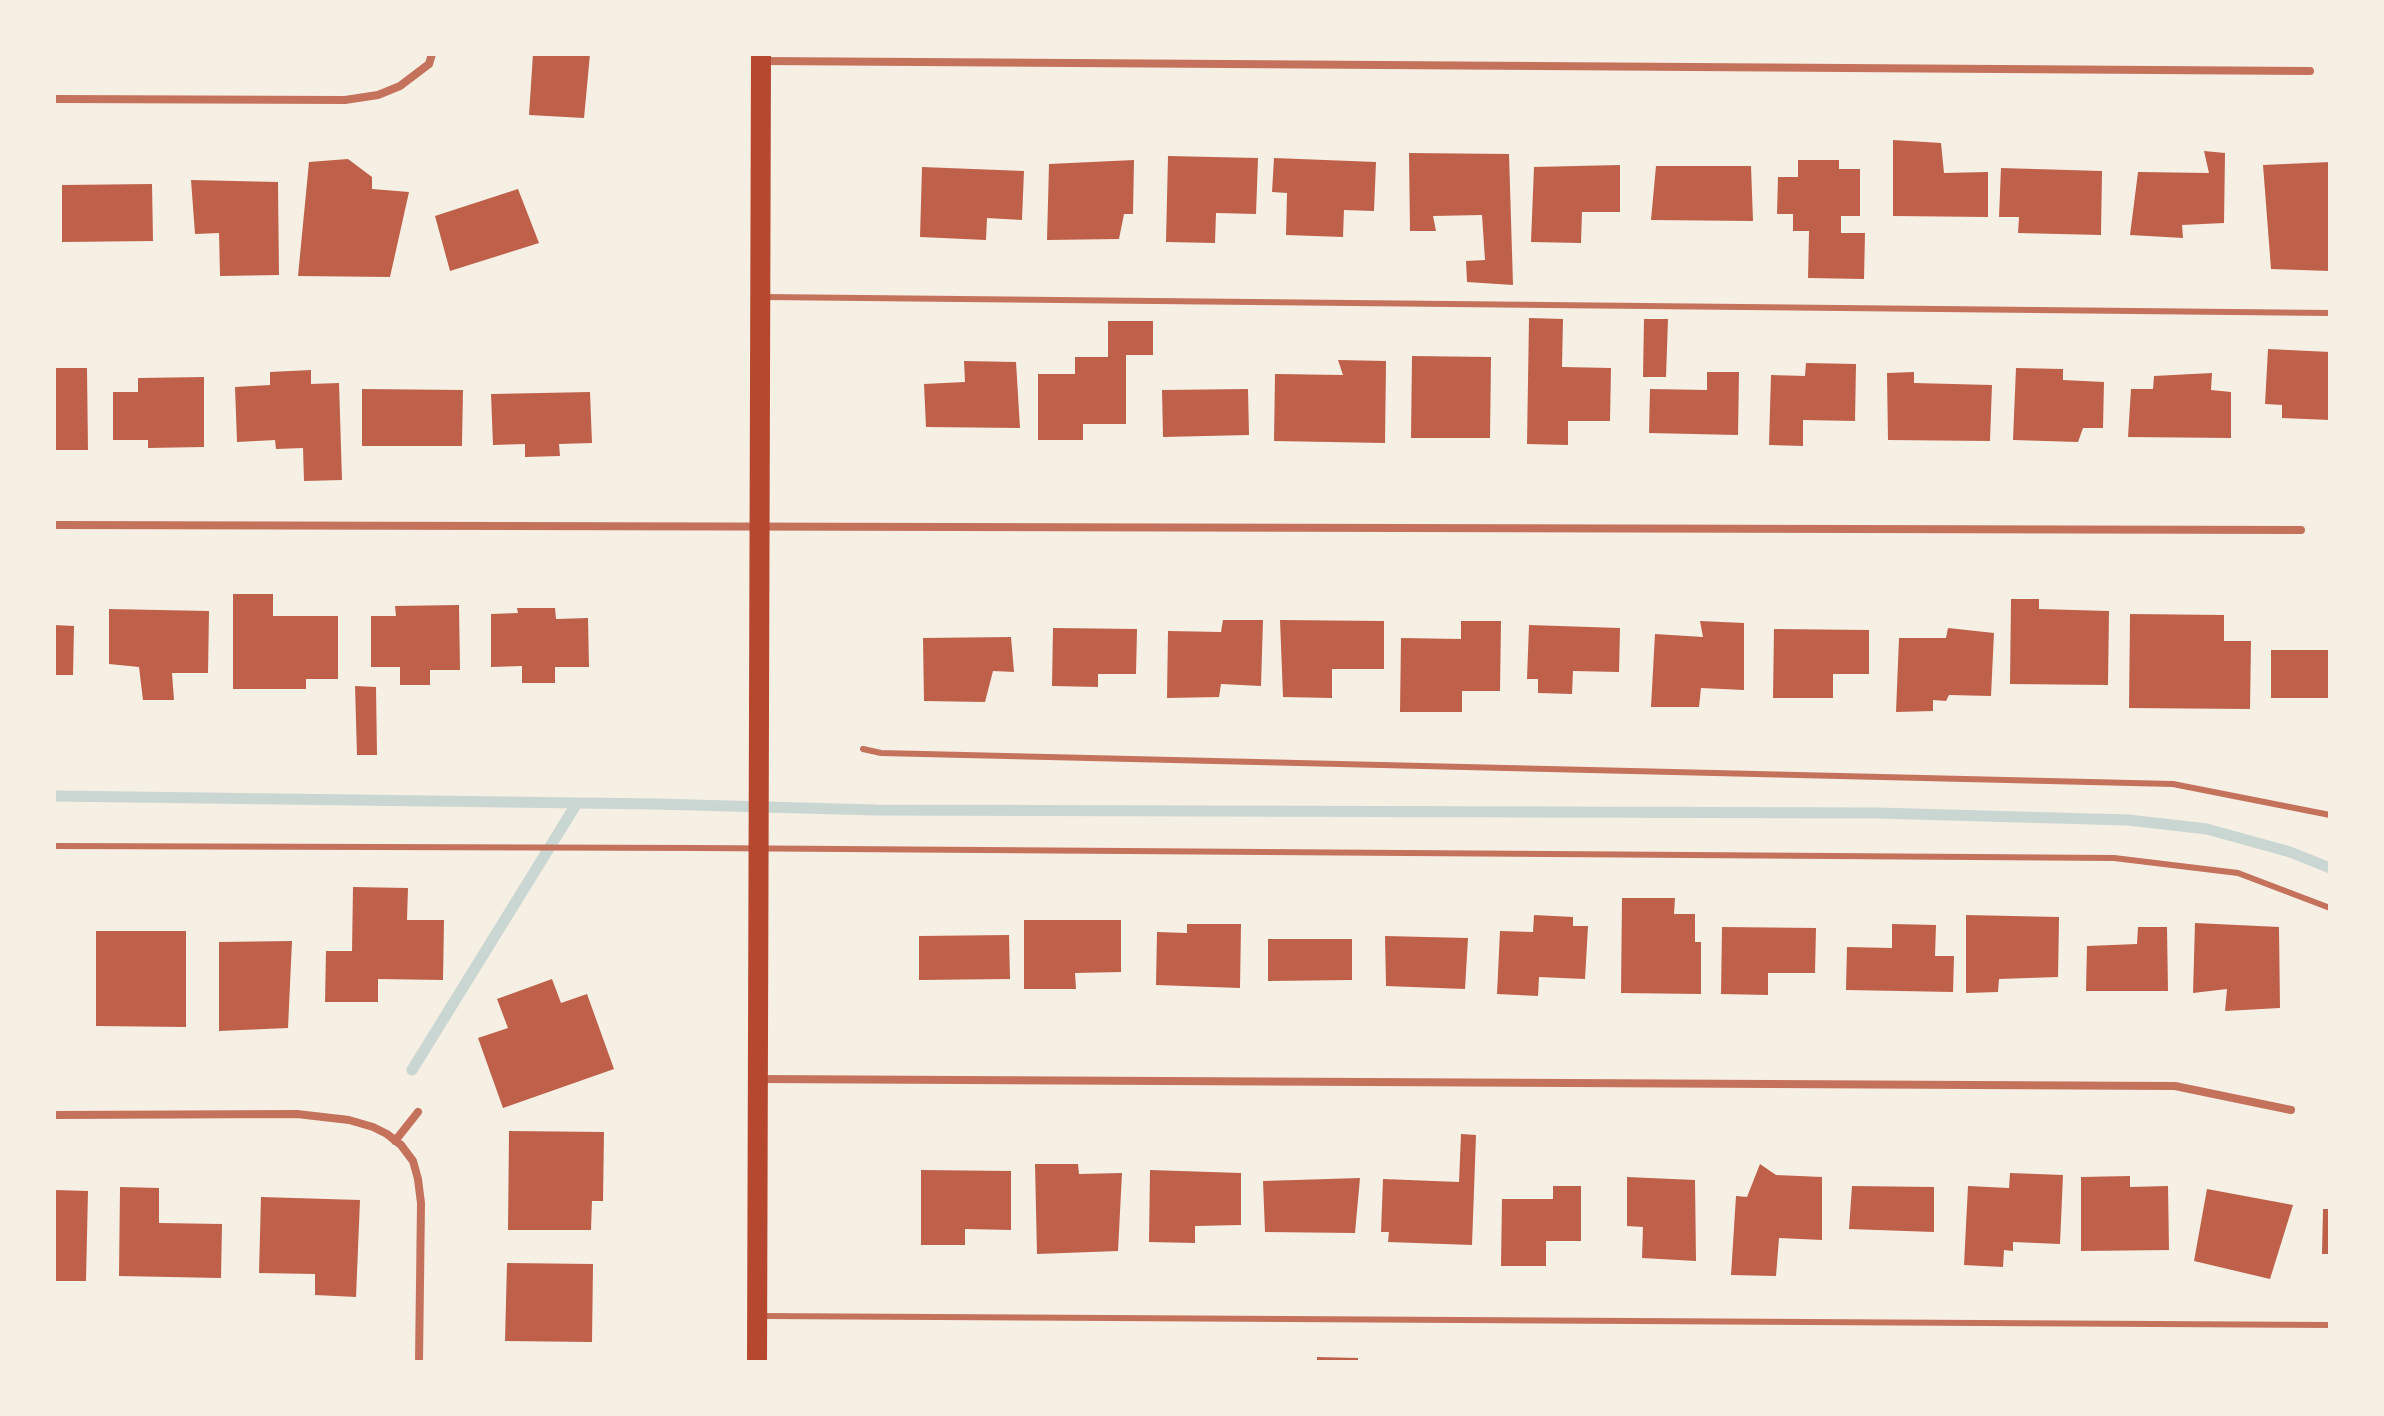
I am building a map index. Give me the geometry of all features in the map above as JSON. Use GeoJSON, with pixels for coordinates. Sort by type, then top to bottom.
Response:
{"type":"FeatureCollection","features":[{"type":"Feature","properties":{"kind":"main road"},"geometry":{"type":"LineString","coordinates":[[757,1362],[761,57]]}},
{"type":"Feature","properties":{"kind":"street"},"geometry":{"type":"LineString","coordinates":[[54,99],[345,100],[378,95],[400,86],[429,64],[432,54]]}},
{"type":"Feature","properties":{"kind":"street"},"geometry":{"type":"LineString","coordinates":[[761,57],[2310,71]]}},
{"type":"Feature","properties":{"kind":"street"},"geometry":{"type":"LineString","coordinates":[[54,525],[2301,530]]}},
{"type":"Feature","properties":{"kind":"street"},"geometry":{"type":"LineString","coordinates":[[757,1079],[2175,1086],[2291,1110]]}},
{"type":"Feature","properties":{"kind":"street"},"geometry":{"type":"LineString","coordinates":[[395,1141],[418,1112]]}},
{"type":"Feature","properties":{"kind":"street"},"geometry":{"type":"LineString","coordinates":[[54,1115],[297,1114],[349,1120],[387,1134],[413,1161],[418,1179],[421,1203],[419,1362]]}},
{"type":"Feature","properties":{"kind":"lane"},"geometry":{"type":"LineString","coordinates":[[760,297],[2330,313]]}},
{"type":"Feature","properties":{"kind":"lane"},"geometry":{"type":"LineString","coordinates":[[863,749],[881,753],[2173,784],[2330,815]]}},
{"type":"Feature","properties":{"kind":"lane"},"geometry":{"type":"LineString","coordinates":[[54,846],[758,840],[2114,858],[2238,873],[2330,908]]}},
{"type":"Feature","properties":{"kind":"lane"},"geometry":{"type":"LineString","coordinates":[[757,1316],[2330,1325]]}},
{"type":"Feature","properties":{"kind":"building"},"geometry":{"type":"Polygon","coordinates":[[[533,54],[590,54],[584,118],[529,115],[533,54]]]}},
{"type":"Feature","properties":{"kind":"building"},"geometry":{"type":"Polygon","coordinates":[[[1893,140],[1941,143],[1944,173],[1988,172],[1988,217],[1893,216],[1893,140]]]}},
{"type":"Feature","properties":{"kind":"building"},"geometry":{"type":"Polygon","coordinates":[[[2204,151],[2225,153],[2224,223],[2182,225],[2183,238],[2130,235],[2138,172],[2209,173],[2204,151]]]}},
{"type":"Feature","properties":{"kind":"building"},"geometry":{"type":"Polygon","coordinates":[[[1409,153],[1509,154],[1513,285],[1467,282],[1466,261],[1485,260],[1482,215],[1433,216],[1436,231],[1410,231],[1409,153]]]}},
{"type":"Feature","properties":{"kind":"building"},"geometry":{"type":"Polygon","coordinates":[[[1168,156],[1258,158],[1256,214],[1216,213],[1215,243],[1166,242],[1168,156]]]}},
{"type":"Feature","properties":{"kind":"building"},"geometry":{"type":"Polygon","coordinates":[[[1274,158],[1376,162],[1374,211],[1344,210],[1343,237],[1286,235],[1287,193],[1272,192],[1274,158]]]}},
{"type":"Feature","properties":{"kind":"building"},"geometry":{"type":"Polygon","coordinates":[[[348,159],[372,177],[372,189],[409,192],[390,277],[298,276],[309,162],[348,159]]]}},
{"type":"Feature","properties":{"kind":"building"},"geometry":{"type":"Polygon","coordinates":[[[1134,160],[1133,214],[1124,214],[1119,239],[1047,240],[1049,164],[1134,160]]]}},
{"type":"Feature","properties":{"kind":"building"},"geometry":{"type":"Polygon","coordinates":[[[1798,160],[1839,160],[1839,169],[1860,169],[1860,216],[1841,216],[1841,233],[1865,233],[1864,279],[1808,278],[1809,231],[1793,231],[1793,214],[1777,214],[1778,177],[1798,177],[1798,160]]]}},
{"type":"Feature","properties":{"kind":"building"},"geometry":{"type":"Polygon","coordinates":[[[2330,162],[2330,271],[2271,269],[2263,165],[2330,162]]]}},
{"type":"Feature","properties":{"kind":"building"},"geometry":{"type":"Polygon","coordinates":[[[1620,165],[1620,212],[1582,212],[1581,243],[1531,242],[1534,167],[1620,165]]]}},
{"type":"Feature","properties":{"kind":"building"},"geometry":{"type":"Polygon","coordinates":[[[1656,166],[1751,166],[1753,221],[1651,220],[1656,166]]]}},
{"type":"Feature","properties":{"kind":"building"},"geometry":{"type":"Polygon","coordinates":[[[922,167],[1024,171],[1022,220],[987,218],[986,240],[920,237],[922,167]]]}},
{"type":"Feature","properties":{"kind":"building"},"geometry":{"type":"Polygon","coordinates":[[[2001,168],[2102,171],[2101,235],[2018,233],[2019,217],[1999,217],[2001,168]]]}},
{"type":"Feature","properties":{"kind":"building"},"geometry":{"type":"Polygon","coordinates":[[[191,180],[278,182],[279,275],[220,276],[219,233],[195,234],[191,180]]]}},
{"type":"Feature","properties":{"kind":"building"},"geometry":{"type":"Polygon","coordinates":[[[152,184],[153,241],[62,242],[62,185],[152,184]]]}},
{"type":"Feature","properties":{"kind":"building"},"geometry":{"type":"Polygon","coordinates":[[[518,189],[539,243],[450,271],[435,216],[518,189]]]}},
{"type":"Feature","properties":{"kind":"building"},"geometry":{"type":"Polygon","coordinates":[[[1529,318],[1563,319],[1562,367],[1611,368],[1610,421],[1568,421],[1568,445],[1527,444],[1529,318]]]}},
{"type":"Feature","properties":{"kind":"building"},"geometry":{"type":"Polygon","coordinates":[[[1644,319],[1668,319],[1666,377],[1643,377],[1644,319]]]}},
{"type":"Feature","properties":{"kind":"building"},"geometry":{"type":"Polygon","coordinates":[[[1108,321],[1153,321],[1153,355],[1126,355],[1126,424],[1083,424],[1083,440],[1038,440],[1038,374],[1075,374],[1075,357],[1108,357],[1108,321]]]}},
{"type":"Feature","properties":{"kind":"building"},"geometry":{"type":"Polygon","coordinates":[[[2268,349],[2330,352],[2330,420],[2282,418],[2282,405],[2265,404],[2268,349]]]}},
{"type":"Feature","properties":{"kind":"building"},"geometry":{"type":"Polygon","coordinates":[[[1412,356],[1491,357],[1490,438],[1411,438],[1412,356]]]}},
{"type":"Feature","properties":{"kind":"building"},"geometry":{"type":"Polygon","coordinates":[[[1338,360],[1386,361],[1385,443],[1274,441],[1275,374],[1343,375],[1338,360]]]}},
{"type":"Feature","properties":{"kind":"building"},"geometry":{"type":"Polygon","coordinates":[[[964,361],[1016,362],[1020,428],[926,427],[924,384],[965,382],[964,361]]]}},
{"type":"Feature","properties":{"kind":"building"},"geometry":{"type":"Polygon","coordinates":[[[1806,363],[1856,364],[1855,421],[1803,420],[1803,446],[1769,445],[1771,375],[1805,376],[1806,363]]]}},
{"type":"Feature","properties":{"kind":"building"},"geometry":{"type":"Polygon","coordinates":[[[54,368],[87,368],[88,450],[54,450],[54,368]]]}},
{"type":"Feature","properties":{"kind":"building"},"geometry":{"type":"Polygon","coordinates":[[[2016,368],[2063,369],[2063,380],[2104,382],[2103,428],[2083,428],[2078,442],[2013,440],[2016,368]]]}},
{"type":"Feature","properties":{"kind":"building"},"geometry":{"type":"Polygon","coordinates":[[[311,370],[311,384],[339,383],[342,480],[304,481],[303,448],[276,449],[275,440],[237,442],[235,387],[270,385],[270,372],[311,370]]]}},
{"type":"Feature","properties":{"kind":"building"},"geometry":{"type":"Polygon","coordinates":[[[1707,372],[1739,372],[1738,435],[1649,433],[1650,389],[1707,390],[1707,372]]]}},
{"type":"Feature","properties":{"kind":"building"},"geometry":{"type":"Polygon","coordinates":[[[1914,372],[1914,383],[1992,385],[1990,441],[1888,440],[1887,373],[1914,372]]]}},
{"type":"Feature","properties":{"kind":"building"},"geometry":{"type":"Polygon","coordinates":[[[2212,373],[2211,390],[2231,392],[2231,438],[2128,437],[2131,389],[2153,389],[2154,376],[2212,373]]]}},
{"type":"Feature","properties":{"kind":"building"},"geometry":{"type":"Polygon","coordinates":[[[204,377],[204,447],[148,448],[148,440],[113,440],[113,392],[138,392],[138,378],[204,377]]]}},
{"type":"Feature","properties":{"kind":"building"},"geometry":{"type":"Polygon","coordinates":[[[362,389],[463,390],[462,446],[362,446],[362,389]]]}},
{"type":"Feature","properties":{"kind":"building"},"geometry":{"type":"Polygon","coordinates":[[[1248,389],[1249,435],[1163,437],[1162,390],[1248,389]]]}},
{"type":"Feature","properties":{"kind":"building"},"geometry":{"type":"Polygon","coordinates":[[[590,392],[592,443],[559,444],[560,456],[525,457],[525,444],[493,445],[491,394],[590,392]]]}},
{"type":"Feature","properties":{"kind":"building"},"geometry":{"type":"Polygon","coordinates":[[[233,594],[273,594],[273,616],[338,616],[338,679],[306,679],[306,689],[233,689],[233,594]]]}},
{"type":"Feature","properties":{"kind":"building"},"geometry":{"type":"Polygon","coordinates":[[[2011,599],[2039,599],[2039,609],[2109,611],[2108,685],[2010,684],[2011,599]]]}},
{"type":"Feature","properties":{"kind":"building"},"geometry":{"type":"Polygon","coordinates":[[[459,605],[460,670],[430,670],[430,685],[400,685],[400,667],[371,667],[371,616],[396,616],[395,606],[459,605]]]}},
{"type":"Feature","properties":{"kind":"building"},"geometry":{"type":"Polygon","coordinates":[[[517,608],[555,608],[556,619],[588,618],[589,667],[555,667],[555,683],[522,683],[522,666],[491,667],[491,614],[518,613],[517,608]]]}},
{"type":"Feature","properties":{"kind":"building"},"geometry":{"type":"Polygon","coordinates":[[[109,609],[209,611],[208,673],[172,673],[174,700],[143,700],[139,667],[109,664],[109,609]]]}},
{"type":"Feature","properties":{"kind":"building"},"geometry":{"type":"Polygon","coordinates":[[[2130,614],[2224,615],[2224,641],[2251,641],[2250,709],[2129,708],[2130,614]]]}},
{"type":"Feature","properties":{"kind":"building"},"geometry":{"type":"Polygon","coordinates":[[[1223,620],[1263,620],[1261,686],[1221,684],[1219,697],[1167,698],[1168,631],[1221,632],[1223,620]]]}},
{"type":"Feature","properties":{"kind":"building"},"geometry":{"type":"Polygon","coordinates":[[[1280,620],[1384,621],[1384,669],[1332,669],[1332,698],[1283,697],[1280,620]]]}},
{"type":"Feature","properties":{"kind":"building"},"geometry":{"type":"Polygon","coordinates":[[[1461,621],[1501,621],[1500,691],[1462,691],[1462,712],[1400,712],[1401,638],[1461,639],[1461,621]]]}},
{"type":"Feature","properties":{"kind":"building"},"geometry":{"type":"Polygon","coordinates":[[[1700,621],[1744,623],[1744,690],[1701,688],[1699,707],[1651,707],[1655,634],[1703,637],[1700,621]]]}},
{"type":"Feature","properties":{"kind":"building"},"geometry":{"type":"Polygon","coordinates":[[[54,625],[74,626],[73,675],[54,675],[54,625]]]}},
{"type":"Feature","properties":{"kind":"building"},"geometry":{"type":"Polygon","coordinates":[[[1529,625],[1620,628],[1619,672],[1573,671],[1572,694],[1538,693],[1538,679],[1527,679],[1529,625]]]}},
{"type":"Feature","properties":{"kind":"building"},"geometry":{"type":"Polygon","coordinates":[[[1053,628],[1137,629],[1136,674],[1098,674],[1098,687],[1052,686],[1053,628]]]}},
{"type":"Feature","properties":{"kind":"building"},"geometry":{"type":"Polygon","coordinates":[[[1948,628],[1994,633],[1991,696],[1949,695],[1946,701],[1933,700],[1933,711],[1896,712],[1899,638],[1946,638],[1948,628]]]}},
{"type":"Feature","properties":{"kind":"building"},"geometry":{"type":"Polygon","coordinates":[[[1774,629],[1869,630],[1869,674],[1833,674],[1833,698],[1773,698],[1774,629]]]}},
{"type":"Feature","properties":{"kind":"building"},"geometry":{"type":"Polygon","coordinates":[[[1011,637],[1014,672],[993,671],[985,702],[924,701],[923,638],[1011,637]]]}},
{"type":"Feature","properties":{"kind":"building"},"geometry":{"type":"Polygon","coordinates":[[[2271,650],[2330,650],[2330,698],[2271,698],[2271,650]]]}},
{"type":"Feature","properties":{"kind":"building"},"geometry":{"type":"Polygon","coordinates":[[[355,686],[376,687],[377,755],[357,755],[355,686]]]}},
{"type":"Feature","properties":{"kind":"building"},"geometry":{"type":"Polygon","coordinates":[[[353,887],[408,888],[407,920],[444,920],[443,980],[378,979],[378,1002],[325,1002],[326,951],[352,951],[353,887]]]}},
{"type":"Feature","properties":{"kind":"building"},"geometry":{"type":"Polygon","coordinates":[[[1622,898],[1675,898],[1674,914],[1695,914],[1695,942],[1701,942],[1701,994],[1621,993],[1622,898]]]}},
{"type":"Feature","properties":{"kind":"building"},"geometry":{"type":"Polygon","coordinates":[[[1534,915],[1573,917],[1573,926],[1588,926],[1585,979],[1539,977],[1538,996],[1497,994],[1500,931],[1533,932],[1534,915]]]}},
{"type":"Feature","properties":{"kind":"building"},"geometry":{"type":"Polygon","coordinates":[[[1966,915],[2059,917],[2058,977],[1999,979],[1998,992],[1966,993],[1966,915]]]}},
{"type":"Feature","properties":{"kind":"building"},"geometry":{"type":"Polygon","coordinates":[[[1024,920],[1121,920],[1121,972],[1075,973],[1076,989],[1024,989],[1024,920]]]}},
{"type":"Feature","properties":{"kind":"building"},"geometry":{"type":"Polygon","coordinates":[[[2195,923],[2279,927],[2280,1008],[2225,1011],[2227,989],[2193,993],[2195,923]]]}},
{"type":"Feature","properties":{"kind":"building"},"geometry":{"type":"Polygon","coordinates":[[[1187,924],[1241,924],[1240,988],[1156,985],[1157,932],[1187,933],[1187,924]]]}},
{"type":"Feature","properties":{"kind":"building"},"geometry":{"type":"Polygon","coordinates":[[[1892,924],[1936,925],[1935,956],[1954,956],[1953,992],[1846,990],[1847,947],[1892,948],[1892,924]]]}},
{"type":"Feature","properties":{"kind":"building"},"geometry":{"type":"Polygon","coordinates":[[[1722,927],[1816,928],[1815,973],[1768,973],[1768,995],[1721,994],[1722,927]]]}},
{"type":"Feature","properties":{"kind":"building"},"geometry":{"type":"Polygon","coordinates":[[[2138,927],[2167,927],[2168,991],[2086,991],[2087,946],[2137,944],[2138,927]]]}},
{"type":"Feature","properties":{"kind":"building"},"geometry":{"type":"Polygon","coordinates":[[[96,931],[186,931],[186,1027],[96,1026],[96,931]]]}},
{"type":"Feature","properties":{"kind":"building"},"geometry":{"type":"Polygon","coordinates":[[[1009,935],[1010,979],[919,980],[919,936],[1009,935]]]}},
{"type":"Feature","properties":{"kind":"building"},"geometry":{"type":"Polygon","coordinates":[[[1385,936],[1468,938],[1465,989],[1386,986],[1385,936]]]}},
{"type":"Feature","properties":{"kind":"building"},"geometry":{"type":"Polygon","coordinates":[[[1268,939],[1352,939],[1352,980],[1268,981],[1268,939]]]}},
{"type":"Feature","properties":{"kind":"building"},"geometry":{"type":"Polygon","coordinates":[[[292,941],[288,1028],[219,1031],[219,942],[292,941]]]}},
{"type":"Feature","properties":{"kind":"building"},"geometry":{"type":"Polygon","coordinates":[[[552,979],[561,1003],[587,994],[614,1069],[503,1108],[478,1038],[508,1028],[497,999],[552,979]]]}},
{"type":"Feature","properties":{"kind":"building"},"geometry":{"type":"Polygon","coordinates":[[[509,1131],[604,1132],[603,1201],[592,1201],[591,1230],[508,1230],[509,1131]]]}},
{"type":"Feature","properties":{"kind":"building"},"geometry":{"type":"Polygon","coordinates":[[[1461,1134],[1476,1135],[1472,1245],[1388,1242],[1389,1232],[1381,1232],[1383,1179],[1459,1182],[1461,1134]]]}},
{"type":"Feature","properties":{"kind":"building"},"geometry":{"type":"Polygon","coordinates":[[[1035,1164],[1078,1164],[1079,1174],[1122,1173],[1118,1251],[1037,1254],[1035,1164]]]}},
{"type":"Feature","properties":{"kind":"building"},"geometry":{"type":"Polygon","coordinates":[[[1760,1164],[1776,1175],[1822,1177],[1822,1240],[1779,1238],[1776,1276],[1731,1275],[1736,1196],[1747,1197],[1760,1164]]]}},
{"type":"Feature","properties":{"kind":"building"},"geometry":{"type":"Polygon","coordinates":[[[921,1170],[1011,1171],[1011,1230],[965,1229],[965,1245],[921,1245],[921,1170]]]}},
{"type":"Feature","properties":{"kind":"building"},"geometry":{"type":"Polygon","coordinates":[[[1150,1170],[1241,1173],[1241,1225],[1195,1226],[1195,1243],[1149,1242],[1150,1170]]]}},
{"type":"Feature","properties":{"kind":"building"},"geometry":{"type":"Polygon","coordinates":[[[2010,1173],[2063,1175],[2060,1244],[2013,1242],[2013,1251],[2004,1250],[2003,1267],[1964,1265],[1968,1186],[2009,1188],[2010,1173]]]}},
{"type":"Feature","properties":{"kind":"building"},"geometry":{"type":"Polygon","coordinates":[[[2130,1176],[2130,1187],[2168,1186],[2169,1250],[2081,1251],[2081,1177],[2130,1176]]]}},
{"type":"Feature","properties":{"kind":"building"},"geometry":{"type":"Polygon","coordinates":[[[1627,1177],[1695,1180],[1696,1261],[1642,1258],[1643,1227],[1627,1226],[1627,1177]]]}},
{"type":"Feature","properties":{"kind":"building"},"geometry":{"type":"Polygon","coordinates":[[[1360,1178],[1355,1233],[1265,1232],[1263,1181],[1360,1178]]]}},
{"type":"Feature","properties":{"kind":"building"},"geometry":{"type":"Polygon","coordinates":[[[1553,1186],[1581,1186],[1581,1241],[1546,1241],[1546,1266],[1501,1266],[1502,1199],[1553,1199],[1553,1186]]]}},
{"type":"Feature","properties":{"kind":"building"},"geometry":{"type":"Polygon","coordinates":[[[1852,1186],[1934,1187],[1934,1232],[1849,1229],[1852,1186]]]}},
{"type":"Feature","properties":{"kind":"building"},"geometry":{"type":"Polygon","coordinates":[[[120,1187],[159,1188],[159,1223],[222,1224],[221,1278],[119,1276],[120,1187]]]}},
{"type":"Feature","properties":{"kind":"building"},"geometry":{"type":"Polygon","coordinates":[[[2207,1189],[2293,1205],[2270,1279],[2194,1261],[2207,1189]]]}},
{"type":"Feature","properties":{"kind":"building"},"geometry":{"type":"Polygon","coordinates":[[[54,1190],[88,1191],[86,1281],[54,1281],[54,1190]]]}},
{"type":"Feature","properties":{"kind":"building"},"geometry":{"type":"Polygon","coordinates":[[[261,1197],[360,1200],[356,1297],[315,1295],[315,1274],[259,1273],[261,1197]]]}},
{"type":"Feature","properties":{"kind":"building"},"geometry":{"type":"Polygon","coordinates":[[[2323,1209],[2330,1209],[2330,1254],[2322,1254],[2323,1209]]]}},
{"type":"Feature","properties":{"kind":"building"},"geometry":{"type":"Polygon","coordinates":[[[507,1263],[593,1264],[592,1342],[505,1341],[507,1263]]]}},
{"type":"Feature","properties":{"kind":"building"},"geometry":{"type":"Polygon","coordinates":[[[1317,1357],[1358,1358],[1358,1362],[1317,1362],[1317,1357]]]}},
{"type":"Feature","properties":{"kind":"waterway"},"geometry":{"type":"LineString","coordinates":[[54,796],[875,810],[1877,813],[2128,820],[2207,829],[2290,852],[2330,868]]}},
{"type":"Feature","properties":{"kind":"waterway"},"geometry":{"type":"LineString","coordinates":[[412,1070],[577,803]]}}]}
